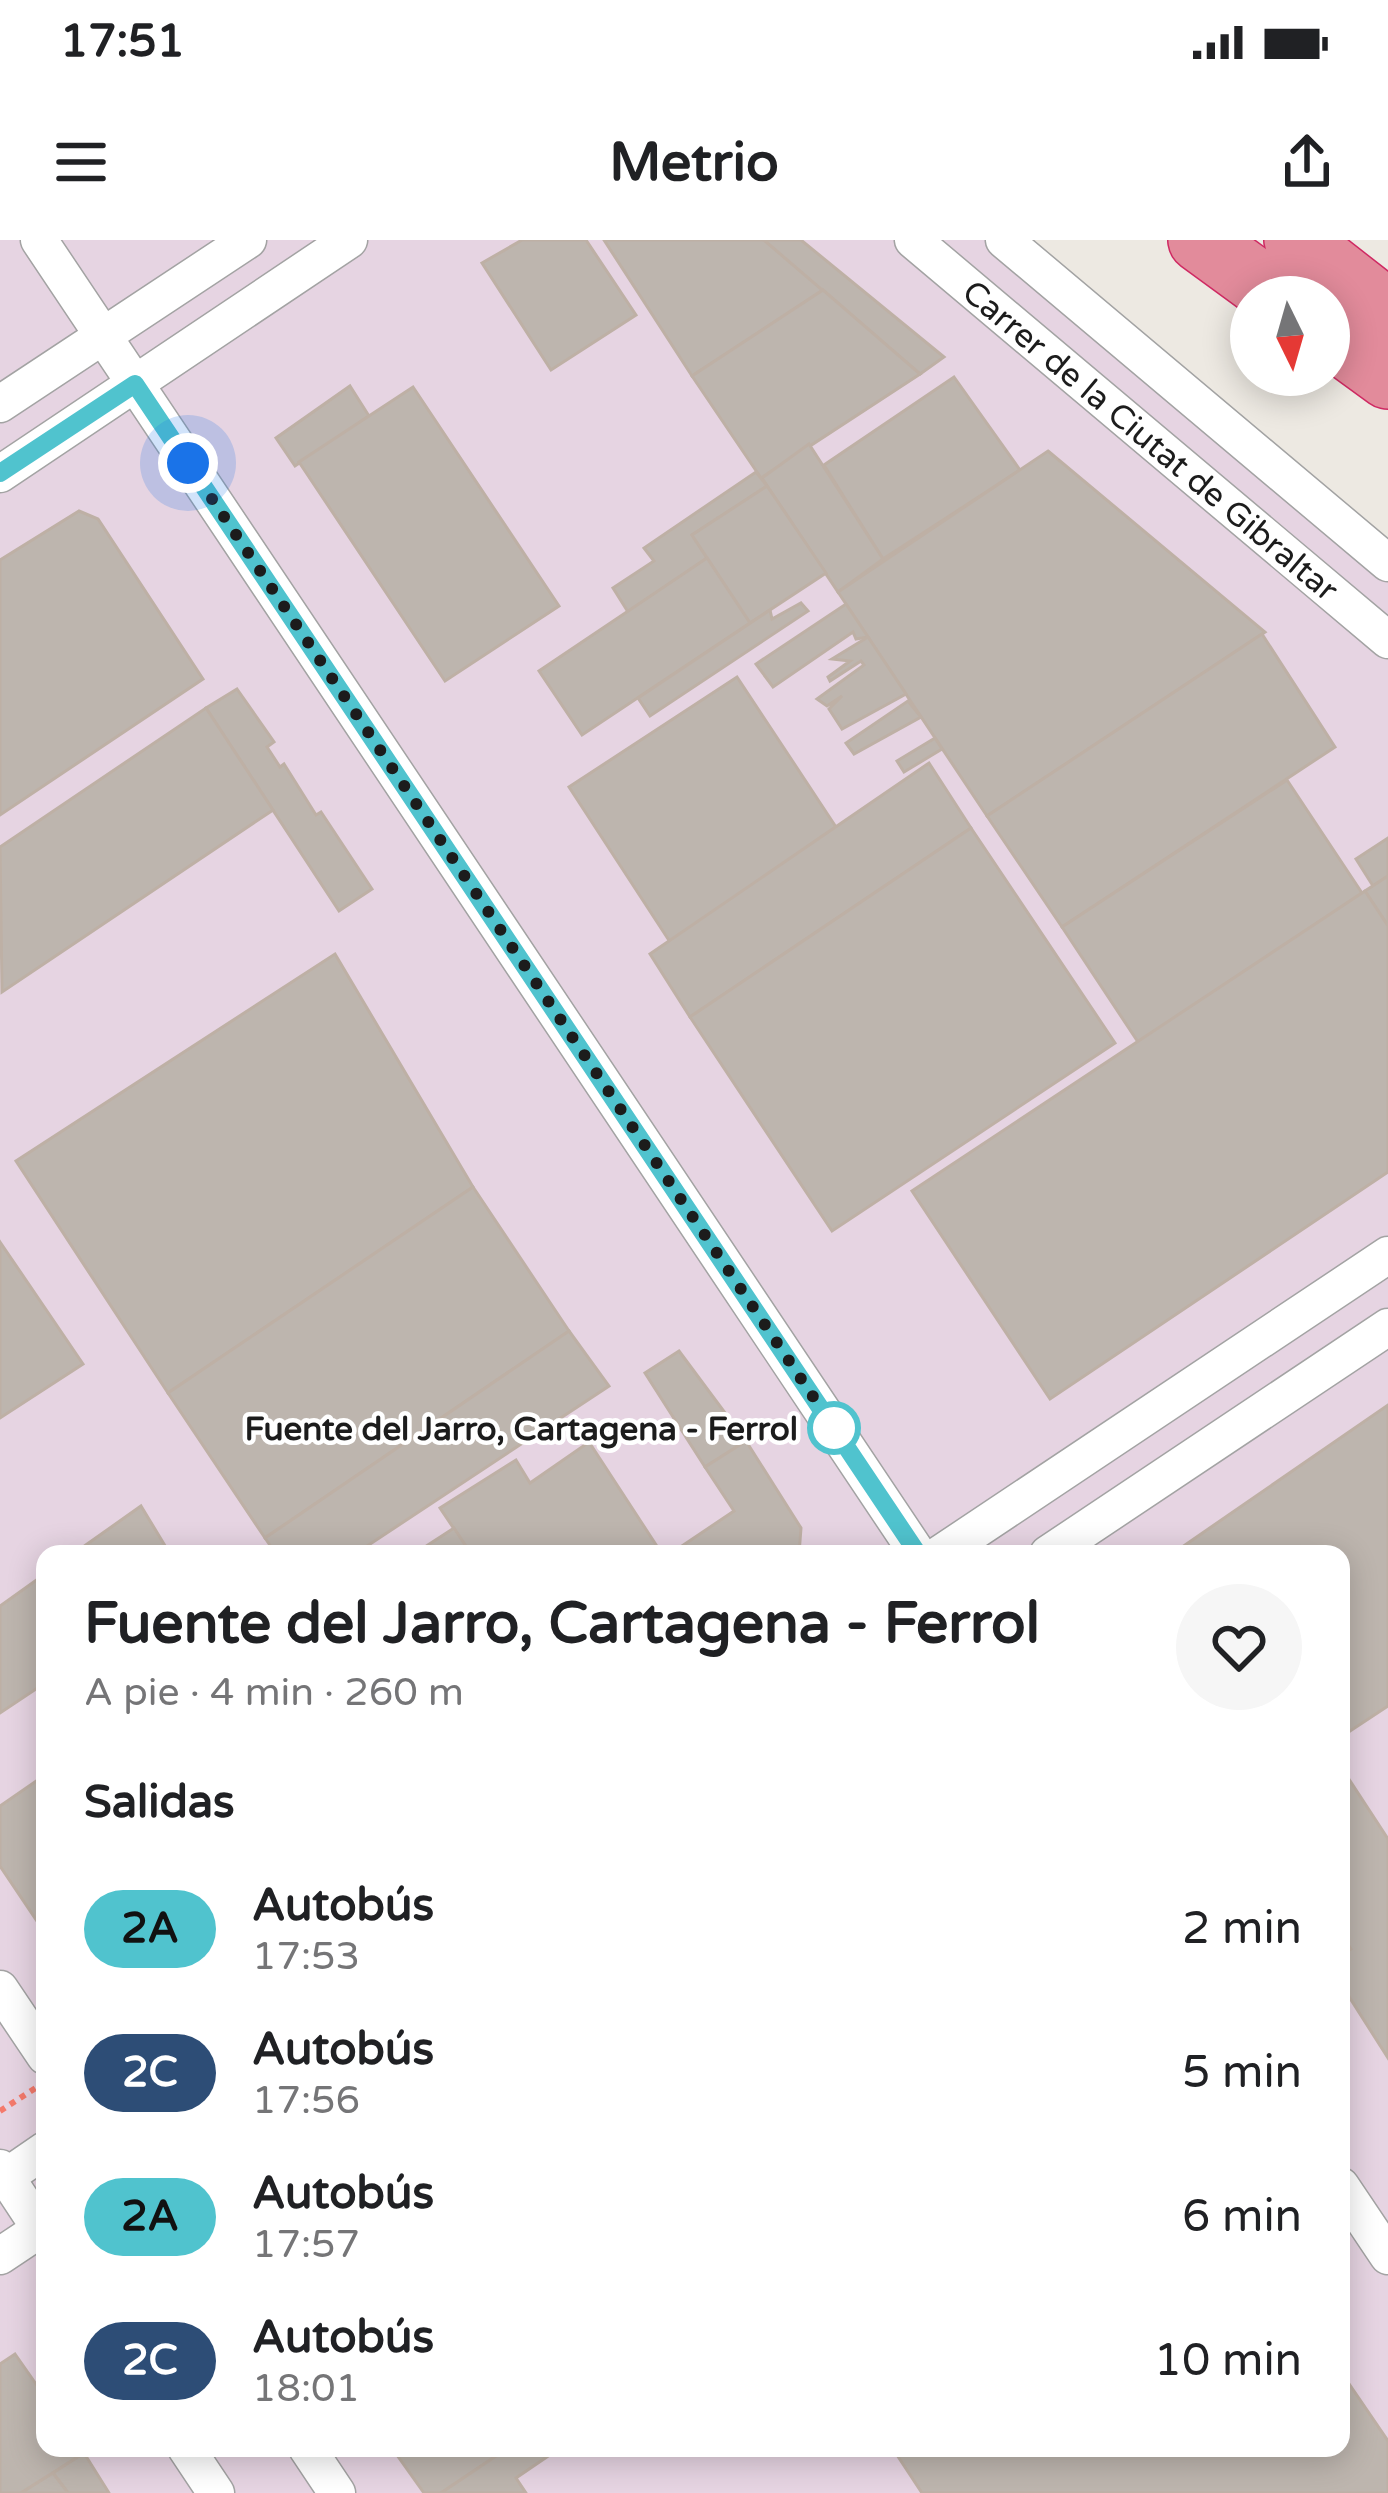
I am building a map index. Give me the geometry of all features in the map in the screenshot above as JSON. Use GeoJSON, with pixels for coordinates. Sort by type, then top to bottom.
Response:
{"type":"FeatureCollection","features":[{"type":"Feature","properties":{"kind":"highway"},"geometry":{"type":"LineString","coordinates":[[1200,240],[1249,276]]}},
{"type":"Feature","properties":{"kind":"highway"},"geometry":{"type":"LineString","coordinates":[[1296,240],[1388,312]]}},
{"type":"Feature","properties":{"kind":"highway"},"geometry":{"type":"LineString","coordinates":[[1340,240],[1388,276]]}},
{"type":"Feature","properties":{"kind":"highway"},"geometry":{"type":"LineString","coordinates":[[1350,349],[1388,377]]}},
{"type":"Feature","properties":{"kind":"street"},"geometry":{"type":"LineString","coordinates":[[39,240],[912,1545]]}},
{"type":"Feature","properties":{"kind":"street"},"geometry":{"type":"LineString","coordinates":[[0,404],[248,240]]}},
{"type":"Feature","properties":{"kind":"street"},"geometry":{"type":"LineString","coordinates":[[0,473],[349,240]]}},
{"type":"Feature","properties":{"kind":"street","name":"Carrer de la Ciutat de Gibraltar"},"geometry":{"type":"LineString","coordinates":[[913,240],[1388,640]]}},
{"type":"Feature","properties":{"kind":"street","name":"Carrer de la Ciutat de Gibraltar"},"geometry":{"type":"LineString","coordinates":[[1004,240],[1388,563]]}},
{"type":"Feature","properties":{"kind":"street"},"geometry":{"type":"LineString","coordinates":[[953,1545],[1388,1255]]}},
{"type":"Feature","properties":{"kind":"street"},"geometry":{"type":"LineString","coordinates":[[1061,1545],[1388,1327]]}},
{"type":"Feature","properties":{"kind":"street"},"geometry":{"type":"LineString","coordinates":[[0,1989],[36,2043]]}},
{"type":"Feature","properties":{"kind":"street"},"geometry":{"type":"LineString","coordinates":[[36,2155],[2,2175],[36,2220]]}},
{"type":"Feature","properties":{"kind":"street"},"geometry":{"type":"LineString","coordinates":[[1350,2199],[1388,2256]]}},
{"type":"Feature","properties":{"kind":"street"},"geometry":{"type":"LineString","coordinates":[[0,2256],[36,2235]]}},
{"type":"Feature","properties":{"kind":"street"},"geometry":{"type":"LineString","coordinates":[[192,2457],[216,2493]]}},
{"type":"Feature","properties":{"kind":"street"},"geometry":{"type":"LineString","coordinates":[[313,2457],[338,2493]]}},
{"type":"Feature","properties":{"kind":"path"},"geometry":{"type":"LineString","coordinates":[[0,2111],[36,2087]]}},
{"type":"Feature","properties":{"kind":"shaded area"},"geometry":{"type":"Polygon","coordinates":[[[0,240],[1008,240],[1388,545],[1388,2493],[0,2493],[0,240]]]}},
{"type":"Feature","properties":{"kind":"building"},"geometry":{"type":"Polygon","coordinates":[[[522,240],[586,240],[636,315],[551,370],[482,263],[522,240]]]}},
{"type":"Feature","properties":{"kind":"building"},"geometry":{"type":"Polygon","coordinates":[[[604,240],[764,240],[823,290],[692,376],[604,240]]]}},
{"type":"Feature","properties":{"kind":"building"},"geometry":{"type":"Polygon","coordinates":[[[764,240],[801,240],[944,357],[920,374],[764,240]]]}},
{"type":"Feature","properties":{"kind":"building"},"geometry":{"type":"Polygon","coordinates":[[[823,290],[920,374],[761,478],[692,376],[823,290]]]}},
{"type":"Feature","properties":{"kind":"building"},"geometry":{"type":"Polygon","coordinates":[[[954,377],[1020,470],[883,559],[824,465],[954,377]]]}},
{"type":"Feature","properties":{"kind":"building"},"geometry":{"type":"Polygon","coordinates":[[[350,386],[369,416],[295,466],[276,438],[350,386]]]}},
{"type":"Feature","properties":{"kind":"building"},"geometry":{"type":"Polygon","coordinates":[[[413,387],[559,606],[445,681],[299,462],[413,387]]]}},
{"type":"Feature","properties":{"kind":"building"},"geometry":{"type":"Polygon","coordinates":[[[809,444],[883,559],[838,592],[762,478],[809,444]]]}},
{"type":"Feature","properties":{"kind":"building"},"geometry":{"type":"Polygon","coordinates":[[[1048,451],[1265,632],[987,816],[838,592],[1048,451]]]}},
{"type":"Feature","properties":{"kind":"building"},"geometry":{"type":"Polygon","coordinates":[[[756,472],[767,486],[692,535],[707,558],[628,612],[613,588],[654,561],[644,548],[756,472]]]}},
{"type":"Feature","properties":{"kind":"building"},"geometry":{"type":"Polygon","coordinates":[[[767,486],[826,573],[750,623],[692,535],[767,486]]]}},
{"type":"Feature","properties":{"kind":"building"},"geometry":{"type":"Polygon","coordinates":[[[79,511],[98,519],[203,679],[0,815],[0,560],[79,511]]]}},
{"type":"Feature","properties":{"kind":"building"},"geometry":{"type":"Polygon","coordinates":[[[707,558],[750,623],[582,735],[539,671],[707,558]]]}},
{"type":"Feature","properties":{"kind":"building"},"geometry":{"type":"Polygon","coordinates":[[[801,603],[808,611],[650,716],[638,698],[770,610],[772,619],[801,603]]]}},
{"type":"Feature","properties":{"kind":"building"},"geometry":{"type":"Polygon","coordinates":[[[846,604],[868,637],[856,639],[853,632],[773,687],[756,664],[846,604]]]}},
{"type":"Feature","properties":{"kind":"building"},"geometry":{"type":"Polygon","coordinates":[[[1262,634],[1335,747],[1062,927],[987,816],[1262,634]]]}},
{"type":"Feature","properties":{"kind":"building"},"geometry":{"type":"Polygon","coordinates":[[[868,637],[906,694],[842,729],[829,709],[842,696],[827,706],[817,699],[864,665],[861,661],[830,681],[828,677],[850,661],[832,659],[868,637]]]}},
{"type":"Feature","properties":{"kind":"building"},"geometry":{"type":"Polygon","coordinates":[[[737,677],[836,827],[670,942],[569,787],[737,677]]]}},
{"type":"Feature","properties":{"kind":"building"},"geometry":{"type":"Polygon","coordinates":[[[237,689],[274,742],[267,747],[280,767],[284,764],[316,815],[321,812],[372,889],[339,911],[206,708],[237,689]]]}},
{"type":"Feature","properties":{"kind":"building"},"geometry":{"type":"Polygon","coordinates":[[[908,701],[921,717],[854,754],[846,743],[908,701]]]}},
{"type":"Feature","properties":{"kind":"building"},"geometry":{"type":"Polygon","coordinates":[[[206,708],[273,810],[2,992],[0,847],[206,708]]]}},
{"type":"Feature","properties":{"kind":"building"},"geometry":{"type":"Polygon","coordinates":[[[935,738],[942,749],[904,772],[897,761],[935,738]]]}},
{"type":"Feature","properties":{"kind":"building"},"geometry":{"type":"Polygon","coordinates":[[[929,763],[971,828],[690,1017],[650,954],[929,763]]]}},
{"type":"Feature","properties":{"kind":"building"},"geometry":{"type":"Polygon","coordinates":[[[1287,780],[1362,893],[1138,1042],[1062,927],[1287,780]]]}},
{"type":"Feature","properties":{"kind":"building"},"geometry":{"type":"Polygon","coordinates":[[[971,828],[1115,1043],[832,1231],[690,1017],[971,828]]]}},
{"type":"Feature","properties":{"kind":"building"},"geometry":{"type":"Polygon","coordinates":[[[1388,838],[1388,876],[1373,886],[1356,859],[1388,838]]]}},
{"type":"Feature","properties":{"kind":"building"},"geometry":{"type":"Polygon","coordinates":[[[1388,876],[1388,926],[1365,891],[1388,876]]]}},
{"type":"Feature","properties":{"kind":"building"},"geometry":{"type":"Polygon","coordinates":[[[1365,891],[1388,926],[1388,1172],[1050,1399],[912,1191],[1365,891]]]}},
{"type":"Feature","properties":{"kind":"building"},"geometry":{"type":"Polygon","coordinates":[[[335,954],[473,1187],[168,1393],[16,1161],[335,954]]]}},
{"type":"Feature","properties":{"kind":"building"},"geometry":{"type":"Polygon","coordinates":[[[473,1187],[569,1331],[265,1538],[168,1393],[473,1187]]]}},
{"type":"Feature","properties":{"kind":"building"},"geometry":{"type":"Polygon","coordinates":[[[0,1242],[83,1364],[0,1418],[0,1242]]]}},
{"type":"Feature","properties":{"kind":"building"},"geometry":{"type":"Polygon","coordinates":[[[569,1331],[609,1386],[369,1545],[270,1545],[265,1538],[569,1331]]]}},
{"type":"Feature","properties":{"kind":"building"},"geometry":{"type":"Polygon","coordinates":[[[679,1351],[746,1441],[705,1467],[645,1373],[679,1351]]]}},
{"type":"Feature","properties":{"kind":"building"},"geometry":{"type":"Polygon","coordinates":[[[1388,1405],[1388,1706],[1350,1731],[1350,1545],[1185,1545],[1388,1405]]]}},
{"type":"Feature","properties":{"kind":"building"},"geometry":{"type":"Polygon","coordinates":[[[746,1441],[801,1528],[800,1545],[683,1545],[734,1511],[705,1467],[746,1441]]]}},
{"type":"Feature","properties":{"kind":"building"},"geometry":{"type":"Polygon","coordinates":[[[589,1442],[656,1545],[465,1545],[440,1508],[516,1460],[530,1483],[589,1442]]]}},
{"type":"Feature","properties":{"kind":"building"},"geometry":{"type":"Polygon","coordinates":[[[141,1506],[165,1545],[86,1545],[141,1506]]]}},
{"type":"Feature","properties":{"kind":"building"},"geometry":{"type":"Polygon","coordinates":[[[454,1528],[465,1545],[428,1545],[454,1528]]]}},
{"type":"Feature","properties":{"kind":"building"},"geometry":{"type":"Polygon","coordinates":[[[36,1580],[36,1689],[0,1713],[0,1606],[36,1580]]]}},
{"type":"Feature","properties":{"kind":"building"},"geometry":{"type":"Polygon","coordinates":[[[36,1781],[36,1920],[0,1866],[0,1806],[36,1781]]]}},
{"type":"Feature","properties":{"kind":"building"},"geometry":{"type":"Polygon","coordinates":[[[1350,1781],[1388,1839],[1388,2058],[1350,1998],[1350,1781]]]}},
{"type":"Feature","properties":{"kind":"building"},"geometry":{"type":"Polygon","coordinates":[[[15,2354],[36,2384],[36,2457],[78,2457],[21,2493],[0,2493],[0,2364],[15,2354]]]}},
{"type":"Feature","properties":{"kind":"building"},"geometry":{"type":"Polygon","coordinates":[[[1350,2385],[1388,2441],[1388,2493],[922,2493],[898,2457],[1350,2457],[1350,2385]]]}},
{"type":"Feature","properties":{"kind":"building"},"geometry":{"type":"Polygon","coordinates":[[[78,2457],[86,2457],[109,2493],[68,2493],[53,2473],[78,2457]]]}},
{"type":"Feature","properties":{"kind":"building"},"geometry":{"type":"Polygon","coordinates":[[[398,2457],[495,2457],[441,2493],[424,2493],[398,2457]]]}},
{"type":"Feature","properties":{"kind":"building"},"geometry":{"type":"Polygon","coordinates":[[[495,2457],[547,2457],[516,2478],[526,2493],[441,2493],[495,2457]]]}},
{"type":"Feature","properties":{"kind":"building"},"geometry":{"type":"Polygon","coordinates":[[[53,2473],[68,2493],[21,2493],[53,2473]]]}},
{"type":"Feature","properties":{"kind":"bus line","name":"2A"},"geometry":{"type":"LineString","coordinates":[[0,473],[135,384],[912,1545]]}},
{"type":"Feature","properties":{"kind":"place","name":"Fuente del Jarro, Cartagena - Ferrol"},"geometry":{"type":"Point","coordinates":[834,1428]}},
{"type":"Feature","properties":{"kind":"route"},"geometry":{"type":"LineString","coordinates":[[188,463],[834,1428]]}}]}
